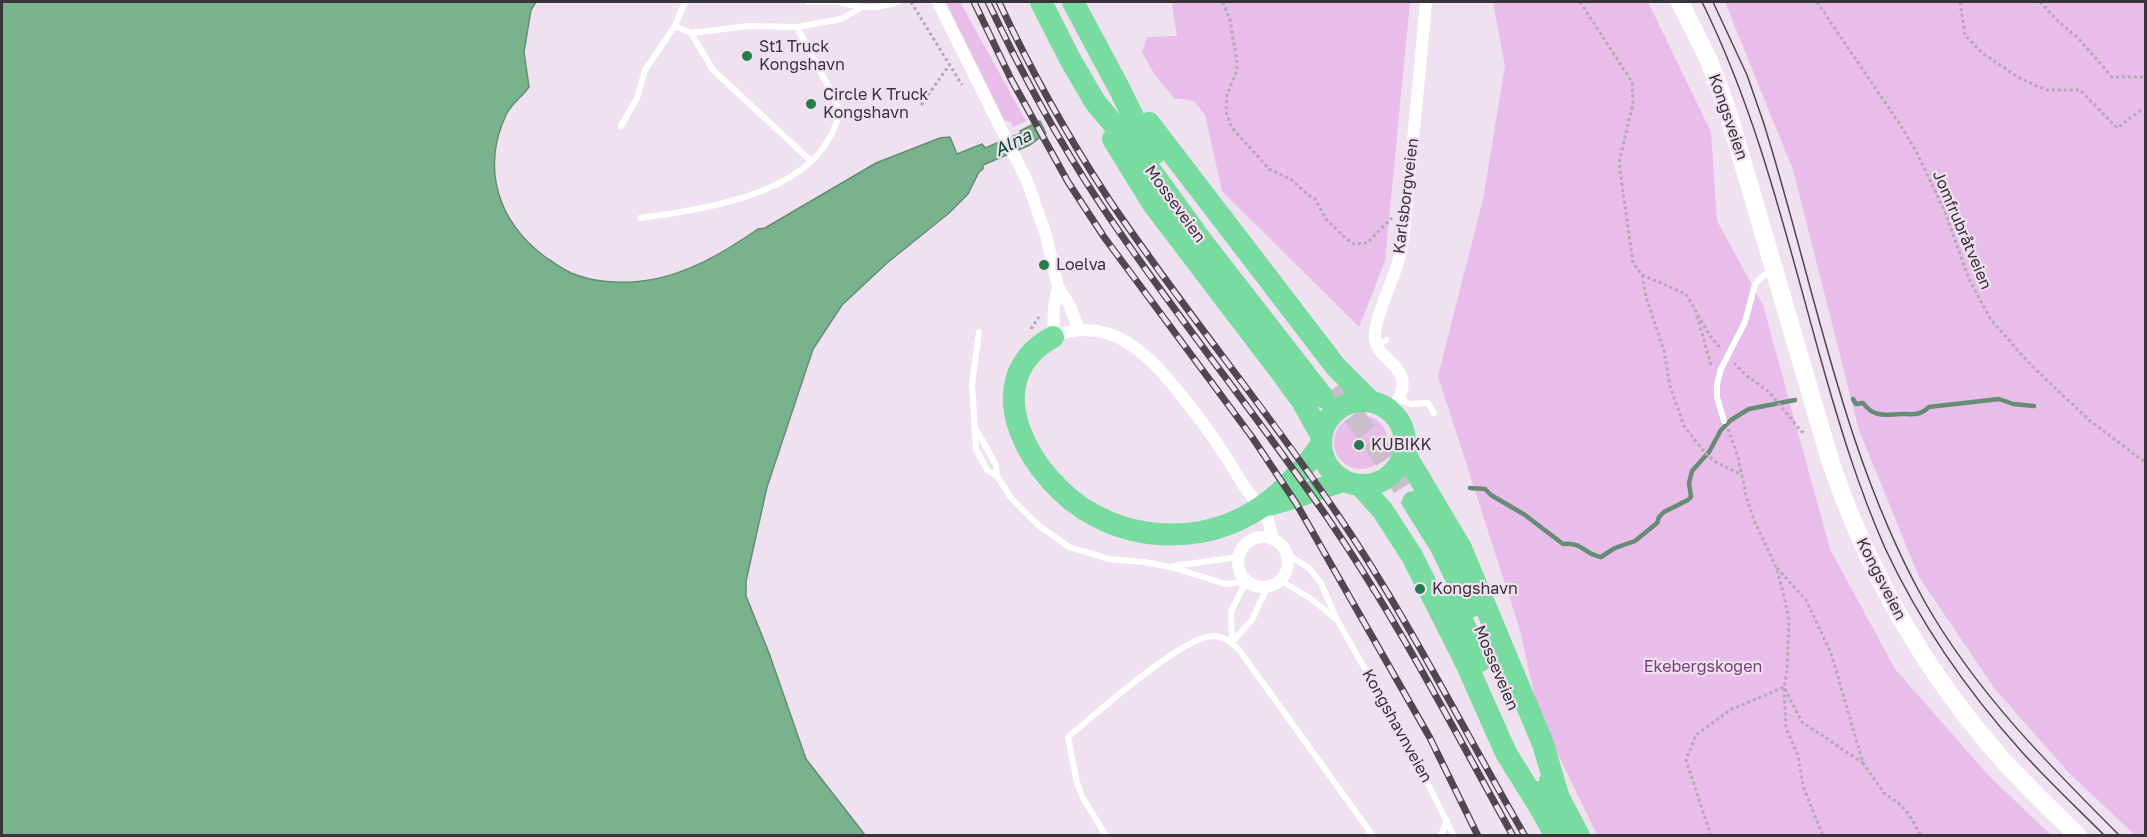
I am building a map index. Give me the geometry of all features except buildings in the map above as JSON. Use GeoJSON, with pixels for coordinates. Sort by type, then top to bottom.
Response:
{"type":"FeatureCollection","features":[{"type":"Feature","properties":{"kind":"highway","name":"Mosseveien"},"geometry":{"type":"LineString","coordinates":[[1041,2],[1095,102],[1142,157],[1182,215],[1328,393],[1142,135],[1073,2]]}},
{"type":"Feature","properties":{"kind":"highway"},"geometry":{"type":"LineString","coordinates":[[1119,88],[1169,148],[1336,367],[1370,401]]}},
{"type":"Feature","properties":{"kind":"highway"},"geometry":{"type":"LineString","coordinates":[[1095,102],[1140,186],[1302,401],[1320,444],[1322,457],[1328,467],[1335,475],[1383,511],[1415,563],[1466,663],[1506,753],[1549,800]]}},
{"type":"Feature","properties":{"kind":"highway"},"geometry":{"type":"LineString","coordinates":[[1053,337],[1038,348],[1024,365],[1014,389],[1014,405],[1025,443],[1051,482],[1073,502],[1093,515],[1138,531],[1155,534],[1184,534],[1227,525],[1265,506],[1292,500],[1313,490],[1348,483],[1375,483],[1388,477],[1398,466],[1404,452],[1404,434],[1397,418],[1395,405],[1359,401],[1339,408],[1324,424],[1320,444],[1284,488],[1265,506]]}},
{"type":"Feature","properties":{"kind":"highway"},"geometry":{"type":"LineString","coordinates":[[1404,452],[1461,548],[1543,744],[1549,800]]}},
{"type":"Feature","properties":{"kind":"highway","name":"Mosseveien"},"geometry":{"type":"LineString","coordinates":[[1408,505],[1453,570],[1532,751],[1549,800],[1556,836]]}},
{"type":"Feature","properties":{"kind":"highway","name":"Mosseveien"},"geometry":{"type":"LineString","coordinates":[[1549,800],[1579,836]]}},
{"type":"Feature","properties":{"kind":"main road","name":"Kongsveien"},"geometry":{"type":"LineString","coordinates":[[1680,2],[1709,61],[1727,109],[1822,433],[1837,482],[1857,534],[1915,644],[1945,688],[1989,744],[2029,788],[2078,836]]}},
{"type":"Feature","properties":{"kind":"street"},"geometry":{"type":"LineString","coordinates":[[938,2],[1021,169],[1041,217],[1058,287],[1069,304],[1078,330]]}},
{"type":"Feature","properties":{"kind":"street","name":"Karlsborgveien"},"geometry":{"type":"LineString","coordinates":[[1395,405],[1403,386],[1401,373],[1375,331],[1400,254],[1419,90],[1426,2]]}},
{"type":"Feature","properties":{"kind":"street"},"geometry":{"type":"LineString","coordinates":[[1058,287],[1054,307],[1053,337],[1078,330],[1102,332],[1133,346],[1151,360],[1210,432],[1243,485],[1266,516],[1272,538]]}},
{"type":"Feature","properties":{"kind":"street"},"geometry":{"type":"LineString","coordinates":[[1243,485],[1250,540]]}},
{"type":"Feature","properties":{"kind":"street"},"geometry":{"type":"LineString","coordinates":[[1272,538],[1279,542],[1287,554],[1288,568],[1281,581],[1267,588],[1253,586],[1246,582],[1238,566],[1238,558],[1244,545],[1250,540],[1272,538]]}},
{"type":"Feature","properties":{"kind":"lane"},"geometry":{"type":"LineString","coordinates":[[621,126],[637,98],[645,70],[675,26],[685,2]]}},
{"type":"Feature","properties":{"kind":"lane"},"geometry":{"type":"LineString","coordinates":[[808,2],[837,2],[862,7],[877,7],[898,2]]}},
{"type":"Feature","properties":{"kind":"lane"},"geometry":{"type":"LineString","coordinates":[[675,26],[691,33],[749,26],[797,27],[841,19],[862,7]]}},
{"type":"Feature","properties":{"kind":"lane"},"geometry":{"type":"LineString","coordinates":[[640,218],[699,210],[758,192],[789,178],[812,161],[828,141],[837,122],[839,110],[836,100],[797,27]]}},
{"type":"Feature","properties":{"kind":"lane"},"geometry":{"type":"LineString","coordinates":[[691,33],[713,70],[812,161]]}},
{"type":"Feature","properties":{"kind":"lane"},"geometry":{"type":"LineString","coordinates":[[1725,424],[1719,409],[1717,384],[1727,356],[1745,322],[1755,284],[1764,275],[1776,272]]}},
{"type":"Feature","properties":{"kind":"lane"},"geometry":{"type":"LineString","coordinates":[[979,332],[972,384],[976,449],[987,470],[997,476],[1012,499],[1025,512],[1053,537],[1069,547],[1109,559],[1171,567],[1226,584],[1246,582]]}},
{"type":"Feature","properties":{"kind":"lane"},"geometry":{"type":"LineString","coordinates":[[1395,405],[1428,402],[1434,413]]}},
{"type":"Feature","properties":{"kind":"lane"},"geometry":{"type":"LineString","coordinates":[[976,430],[996,465],[997,476]]}},
{"type":"Feature","properties":{"kind":"lane","name":"Kongshavnveien"},"geometry":{"type":"LineString","coordinates":[[1287,554],[1309,568],[1321,583],[1336,618],[1409,746],[1454,836]]}},
{"type":"Feature","properties":{"kind":"lane"},"geometry":{"type":"LineString","coordinates":[[1171,567],[1238,558]]}},
{"type":"Feature","properties":{"kind":"lane","name":"Kongshavnveien"},"geometry":{"type":"LineString","coordinates":[[1281,581],[1310,598],[1336,618]]}},
{"type":"Feature","properties":{"kind":"lane"},"geometry":{"type":"LineString","coordinates":[[1232,642],[1231,611],[1246,582]]}},
{"type":"Feature","properties":{"kind":"lane"},"geometry":{"type":"LineString","coordinates":[[1232,642],[1252,620],[1267,588]]}},
{"type":"Feature","properties":{"kind":"lane"},"geometry":{"type":"LineString","coordinates":[[1106,836],[1083,798],[1077,783],[1068,737],[1119,694],[1171,655],[1203,638],[1220,636],[1232,642],[1373,836]]}},
{"type":"Feature","properties":{"kind":"lane"},"geometry":{"type":"LineString","coordinates":[[1441,836],[1447,819]]}},
{"type":"Feature","properties":{"kind":"path"},"geometry":{"type":"LineString","coordinates":[[911,2],[959,79]]}},
{"type":"Feature","properties":{"kind":"path"},"geometry":{"type":"LineString","coordinates":[[1223,2],[1230,20],[1237,62],[1237,70],[1227,95],[1226,112],[1232,129],[1269,169],[1292,180],[1315,199],[1326,219],[1354,244],[1368,243],[1392,218],[1405,212]]}},
{"type":"Feature","properties":{"kind":"path"},"geometry":{"type":"LineString","coordinates":[[1580,2],[1632,82],[1633,103],[1619,163],[1632,263],[1642,275],[1686,294],[1710,336],[1727,356],[1747,376],[1769,392],[1801,431],[1805,434],[1822,433]]}},
{"type":"Feature","properties":{"kind":"path","name":"Jomfrubråtveien"},"geometry":{"type":"LineString","coordinates":[[1817,2],[1916,151],[1948,219],[1978,300],[1991,320],[2006,338],[2089,420],[2145,463]]}},
{"type":"Feature","properties":{"kind":"path"},"geometry":{"type":"LineString","coordinates":[[1960,2],[1965,35],[1982,53],[2021,79],[2047,90],[2080,90],[2117,128],[2140,111],[2145,111]]}},
{"type":"Feature","properties":{"kind":"path"},"geometry":{"type":"LineString","coordinates":[[2040,2],[2078,38],[2112,77],[2142,77],[2145,79]]}},
{"type":"Feature","properties":{"kind":"path"},"geometry":{"type":"LineString","coordinates":[[921,105],[950,64]]}},
{"type":"Feature","properties":{"kind":"path"},"geometry":{"type":"LineString","coordinates":[[1642,275],[1646,297],[1664,351],[1670,386],[1684,426],[1707,454],[1721,466],[1743,476]]}},
{"type":"Feature","properties":{"kind":"path"},"geometry":{"type":"LineString","coordinates":[[1030,330],[1042,310]]}},
{"type":"Feature","properties":{"kind":"path"},"geometry":{"type":"LineString","coordinates":[[1696,312],[1717,384]]}},
{"type":"Feature","properties":{"kind":"path"},"geometry":{"type":"LineString","coordinates":[[1725,424],[1743,476],[1747,500],[1754,520],[1776,567],[1789,620],[1787,671],[1784,687],[1786,728],[1798,755],[1803,786],[1823,836]]}},
{"type":"Feature","properties":{"kind":"path"},"geometry":{"type":"LineString","coordinates":[[1776,567],[1806,600],[1831,652],[1863,762],[1884,793],[1902,805],[1921,836]]}},
{"type":"Feature","properties":{"kind":"path"},"geometry":{"type":"LineString","coordinates":[[1784,687],[1802,722],[1863,762]]}},
{"type":"Feature","properties":{"kind":"path"},"geometry":{"type":"LineString","coordinates":[[1712,836],[1686,760],[1696,735],[1730,710],[1784,687]]}},
{"type":"Feature","properties":{"kind":"green space"},"geometry":{"type":"Polygon","coordinates":[[[946,2],[960,2],[1026,121],[1013,127],[1010,121],[1005,121],[946,2]]]}},
{"type":"Feature","properties":{"kind":"green space"},"geometry":{"type":"Polygon","coordinates":[[[1176,2],[1410,2],[1385,261],[1359,327],[1222,191],[1205,115],[1194,101],[1174,98],[1155,75],[1142,52],[1147,37],[1177,36],[1172,5],[1176,2]]]}},
{"type":"Feature","properties":{"kind":"green space","name":"Ekebergskogen"},"geometry":{"type":"Polygon","coordinates":[[[1493,2],[1648,2],[1711,132],[1717,221],[1763,305],[1830,549],[1895,669],[1989,776],[2051,835],[1597,835],[1539,715],[1520,630],[1438,376],[1483,199],[1505,66],[1493,2]]]}},
{"type":"Feature","properties":{"kind":"green space"},"geometry":{"type":"Polygon","coordinates":[[[1725,2],[2145,2],[2145,835],[2135,835],[2069,773],[1995,689],[1919,577],[1859,430],[1793,170],[1725,2]]]}},
{"type":"Feature","properties":{"kind":"green space"},"geometry":{"type":"Polygon","coordinates":[[[1356,415],[1366,415],[1376,419],[1384,427],[1388,442],[1384,457],[1376,465],[1366,469],[1356,469],[1346,465],[1338,457],[1334,447],[1334,437],[1338,427],[1346,419],[1356,415]]]}},
{"type":"Feature","properties":{"kind":"water","name":"Alna"},"geometry":{"type":"Polygon","coordinates":[[[2,2],[536,2],[531,10],[524,52],[529,87],[506,115],[495,155],[498,193],[515,227],[544,256],[571,273],[607,282],[643,281],[689,269],[731,247],[758,229],[765,228],[876,163],[940,138],[950,137],[957,154],[982,144],[985,148],[1021,133],[1020,131],[1040,121],[1046,133],[1030,145],[983,165],[983,169],[979,172],[968,194],[949,213],[887,263],[842,305],[813,349],[767,487],[746,581],[746,596],[769,653],[806,759],[865,835],[2,836],[2,2]]]}},
{"type":"Feature","properties":{"kind":"waterway"},"geometry":{"type":"LineString","coordinates":[[1853,399],[1856,404],[1863,403],[1876,414],[1886,415],[1917,414],[1929,407],[1999,399],[2013,404],[2034,406]]}},
{"type":"Feature","properties":{"kind":"waterway"},"geometry":{"type":"LineString","coordinates":[[1470,488],[1485,489],[1525,515],[1563,544],[1579,546],[1601,557],[1615,548],[1635,541],[1657,523],[1664,512],[1691,497],[1689,483],[1692,471],[1709,452],[1721,430],[1731,420],[1749,409],[1795,400]]}},
{"type":"Feature","properties":{"kind":"tunnel"},"geometry":{"type":"LineString","coordinates":[[1333,389],[1373,441],[1413,502]]}},
{"type":"Feature","properties":{"kind":"tram line"},"geometry":{"type":"LineString","coordinates":[[1702,2],[1722,45],[1755,133],[1770,178],[1842,432],[1866,502],[1885,548],[1929,629],[1982,705],[2032,763],[2105,836]]}},
{"type":"Feature","properties":{"kind":"tram line"},"geometry":{"type":"LineString","coordinates":[[1713,2],[1747,75],[1763,121],[1851,428],[1872,488],[1897,547],[1946,637],[1991,698],[2066,782],[2120,836]]}},
{"type":"Feature","properties":{"kind":"railway"},"geometry":{"type":"LineString","coordinates":[[974,2],[1011,79],[1068,182],[1104,237],[1252,437],[1296,503],[1430,738],[1478,836]]}},
{"type":"Feature","properties":{"kind":"railway"},"geometry":{"type":"LineString","coordinates":[[988,2],[1041,105],[1101,205],[1303,483],[1380,599],[1513,836]]}},
{"type":"Feature","properties":{"kind":"railway"},"geometry":{"type":"LineString","coordinates":[[999,2],[1051,103],[1079,153],[1110,201],[1166,281],[1312,478],[1365,557],[1413,635],[1525,836]]}},
{"type":"Feature","properties":{"kind":"place","name":"St1 Truck Kongshavn"},"geometry":{"type":"Point","coordinates":[747,56]}},
{"type":"Feature","properties":{"kind":"place","name":"Circle K Truck Kongshavn"},"geometry":{"type":"Point","coordinates":[811,104]}},
{"type":"Feature","properties":{"kind":"place","name":"Loelva"},"geometry":{"type":"Point","coordinates":[1044,265]}},
{"type":"Feature","properties":{"kind":"place","name":"KUBIKK"},"geometry":{"type":"Point","coordinates":[1359,445]}},
{"type":"Feature","properties":{"kind":"place","name":"Kongshavn"},"geometry":{"type":"Point","coordinates":[1420,589]}}]}
